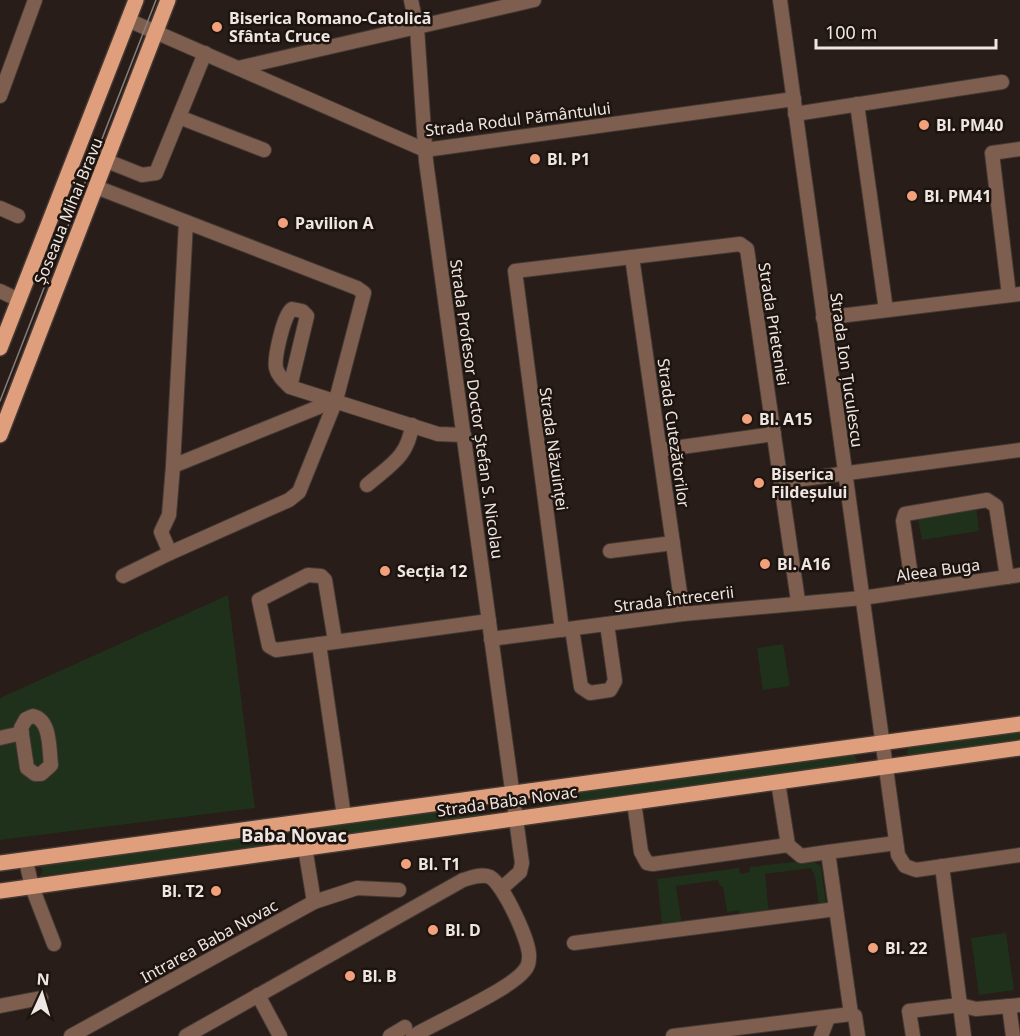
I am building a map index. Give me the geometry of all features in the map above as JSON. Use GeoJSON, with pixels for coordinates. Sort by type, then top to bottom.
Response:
{"type":"FeatureCollection","features":[{"type":"Feature","properties":{"kind":"main road","name":"Șoseaua Mihai Bravu"},"geometry":{"type":"LineString","coordinates":[[0,348],[136,0]]}},
{"type":"Feature","properties":{"kind":"main road","name":"Șoseaua Mihai Bravu"},"geometry":{"type":"LineString","coordinates":[[0,435],[168,0]]}},
{"type":"Feature","properties":{"kind":"main road","name":"Strada Baba Novac"},"geometry":{"type":"LineString","coordinates":[[0,863],[1020,724]]}},
{"type":"Feature","properties":{"kind":"main road","name":"Strada Baba Novac"},"geometry":{"type":"LineString","coordinates":[[0,891],[1020,748]]}},
{"type":"Feature","properties":{"kind":"street"},"geometry":{"type":"LineString","coordinates":[[0,96],[35,0]]}},
{"type":"Feature","properties":{"kind":"street","name":"Strada Profesor Doctor Ștefan S. Nicolau"},"geometry":{"type":"LineString","coordinates":[[411,0],[417,28],[425,150],[522,868],[502,888]]}},
{"type":"Feature","properties":{"kind":"street"},"geometry":{"type":"LineString","coordinates":[[238,68],[534,0]]}},
{"type":"Feature","properties":{"kind":"street","name":"Strada Ion Țuculescu"},"geometry":{"type":"LineString","coordinates":[[780,0],[885,768]]}},
{"type":"Feature","properties":{"kind":"street","name":"Strada Rodul Pământului"},"geometry":{"type":"LineString","coordinates":[[128,20],[425,150],[794,106],[857,104],[1002,82]]}},
{"type":"Feature","properties":{"kind":"street"},"geometry":{"type":"LineString","coordinates":[[107,161],[142,175],[153,175],[159,168],[205,54]]}},
{"type":"Feature","properties":{"kind":"street"},"geometry":{"type":"LineString","coordinates":[[857,104],[886,310]]}},
{"type":"Feature","properties":{"kind":"street"},"geometry":{"type":"LineString","coordinates":[[179,117],[264,150]]}},
{"type":"Feature","properties":{"kind":"street"},"geometry":{"type":"LineString","coordinates":[[824,318],[1015,294],[992,153],[1020,149]]}},
{"type":"Feature","properties":{"kind":"street"},"geometry":{"type":"LineString","coordinates":[[96,187],[357,288],[364,293],[336,400],[299,492],[289,500],[123,576]]}},
{"type":"Feature","properties":{"kind":"street"},"geometry":{"type":"LineString","coordinates":[[0,208],[18,216]]}},
{"type":"Feature","properties":{"kind":"street"},"geometry":{"type":"LineString","coordinates":[[170,554],[160,532],[169,515],[186,222]]}},
{"type":"Feature","properties":{"kind":"street","name":"Strada Prieteniei"},"geometry":{"type":"LineString","coordinates":[[514,271],[744,245],[798,601]]}},
{"type":"Feature","properties":{"kind":"street","name":"Strada Cutezătorilor"},"geometry":{"type":"LineString","coordinates":[[632,257],[683,614]]}},
{"type":"Feature","properties":{"kind":"street","name":"Strada Năzuinței"},"geometry":{"type":"LineString","coordinates":[[514,271],[567,629],[581,687],[590,693],[610,690],[615,681],[607,624]]}},
{"type":"Feature","properties":{"kind":"street"},"geometry":{"type":"LineString","coordinates":[[0,291],[19,300]]}},
{"type":"Feature","properties":{"kind":"street"},"geometry":{"type":"LineString","coordinates":[[290,387],[307,316],[302,311],[292,309],[285,315],[275,363],[279,376],[290,387],[438,434],[464,435]]}},
{"type":"Feature","properties":{"kind":"street"},"geometry":{"type":"LineString","coordinates":[[173,466],[336,400]]}},
{"type":"Feature","properties":{"kind":"street"},"geometry":{"type":"LineString","coordinates":[[367,485],[402,455],[410,443],[412,425]]}},
{"type":"Feature","properties":{"kind":"street"},"geometry":{"type":"LineString","coordinates":[[660,450],[774,434]]}},
{"type":"Feature","properties":{"kind":"street"},"geometry":{"type":"LineString","coordinates":[[781,482],[1020,450]]}},
{"type":"Feature","properties":{"kind":"street"},"geometry":{"type":"LineString","coordinates":[[913,590],[903,521],[904,514],[987,500],[996,506],[1014,576]]}},
{"type":"Feature","properties":{"kind":"street"},"geometry":{"type":"LineString","coordinates":[[610,551],[673,543]]}},
{"type":"Feature","properties":{"kind":"street"},"geometry":{"type":"LineString","coordinates":[[335,642],[325,580],[321,576],[308,575],[259,600],[271,648],[319,644],[335,642],[489,621]]}},
{"type":"Feature","properties":{"kind":"street","name":"Aleea Buga"},"geometry":{"type":"LineString","coordinates":[[862,598],[1014,576]]}},
{"type":"Feature","properties":{"kind":"street","name":"Strada Întrecerii"},"geometry":{"type":"LineString","coordinates":[[491,639],[798,601],[862,598]]}},
{"type":"Feature","properties":{"kind":"street"},"geometry":{"type":"LineString","coordinates":[[319,644],[344,816]]}},
{"type":"Feature","properties":{"kind":"street"},"geometry":{"type":"LineString","coordinates":[[0,738],[22,733]]}},
{"type":"Feature","properties":{"kind":"street"},"geometry":{"type":"LineString","coordinates":[[885,768],[896,843],[901,861],[910,868],[916,870],[1020,855]]}},
{"type":"Feature","properties":{"kind":"street"},"geometry":{"type":"LineString","coordinates":[[778,782],[788,845],[801,856],[896,843]]}},
{"type":"Feature","properties":{"kind":"street"},"geometry":{"type":"LineString","coordinates":[[634,802],[643,857],[653,864],[788,845]]}},
{"type":"Feature","properties":{"kind":"street"},"geometry":{"type":"LineString","coordinates":[[301,823],[314,902]]}},
{"type":"Feature","properties":{"kind":"street"},"geometry":{"type":"LineString","coordinates":[[828,852],[851,1014],[855,1016],[858,1036]]}},
{"type":"Feature","properties":{"kind":"street"},"geometry":{"type":"LineString","coordinates":[[26,861],[32,887],[54,944]]}},
{"type":"Feature","properties":{"kind":"street"},"geometry":{"type":"LineString","coordinates":[[942,866],[964,1036]]}},
{"type":"Feature","properties":{"kind":"street"},"geometry":{"type":"LineString","coordinates":[[186,1036],[463,880],[486,875],[502,888],[527,945],[529,958],[526,968],[512,982],[409,1032],[390,1036]]}},
{"type":"Feature","properties":{"kind":"street","name":"Intrarea Baba Novac"},"geometry":{"type":"LineString","coordinates":[[71,1036],[314,902],[357,888],[399,890]]}},
{"type":"Feature","properties":{"kind":"street"},"geometry":{"type":"LineString","coordinates":[[574,943],[836,909]]}},
{"type":"Feature","properties":{"kind":"street"},"geometry":{"type":"LineString","coordinates":[[258,995],[280,1036]]}},
{"type":"Feature","properties":{"kind":"street"},"geometry":{"type":"LineString","coordinates":[[0,1006],[41,998]]}},
{"type":"Feature","properties":{"kind":"street"},"geometry":{"type":"LineString","coordinates":[[913,1036],[909,1011],[960,1005],[976,1009],[1015,1005],[1013,1036]]}},
{"type":"Feature","properties":{"kind":"street"},"geometry":{"type":"LineString","coordinates":[[673,1036],[851,1014]]}},
{"type":"Feature","properties":{"kind":"street"},"geometry":{"type":"LineString","coordinates":[[820,1036],[828,1018]]}},
{"type":"Feature","properties":{"kind":"green space"},"geometry":{"type":"Polygon","coordinates":[[[976,506],[979,531],[922,540],[917,515],[976,506]]]}},
{"type":"Feature","properties":{"kind":"green space"},"geometry":{"type":"Polygon","coordinates":[[[228,595],[255,808],[0,840],[0,698],[228,595]]]}},
{"type":"Feature","properties":{"kind":"green space"},"geometry":{"type":"Polygon","coordinates":[[[783,644],[790,686],[763,690],[757,648],[783,644]]]}},
{"type":"Feature","properties":{"kind":"green space"},"geometry":{"type":"Polygon","coordinates":[[[1020,730],[1020,741],[922,755],[909,756],[907,753],[909,745],[1020,730]]]}},
{"type":"Feature","properties":{"kind":"green space"},"geometry":{"type":"Polygon","coordinates":[[[853,754],[857,759],[855,765],[548,808],[550,801],[546,796],[853,754]]]}},
{"type":"Feature","properties":{"kind":"green space"},"geometry":{"type":"Polygon","coordinates":[[[479,804],[474,810],[481,816],[313,840],[317,832],[311,827],[479,804]]]}},
{"type":"Feature","properties":{"kind":"green space"},"geometry":{"type":"Polygon","coordinates":[[[290,829],[287,837],[292,842],[40,876],[43,870],[39,866],[290,829]]]}},
{"type":"Feature","properties":{"kind":"green space"},"geometry":{"type":"Polygon","coordinates":[[[811,860],[821,866],[826,904],[819,905],[815,876],[811,868],[765,874],[769,915],[740,919],[739,910],[727,912],[723,886],[720,886],[718,880],[676,886],[682,926],[652,930],[651,925],[662,923],[657,879],[739,868],[740,874],[750,872],[750,867],[811,860]]]}},
{"type":"Feature","properties":{"kind":"green space"},"geometry":{"type":"Polygon","coordinates":[[[1006,933],[1014,990],[979,995],[971,938],[1006,933]]]}},
{"type":"Feature","properties":{"kind":"tram line"},"geometry":{"type":"LineString","coordinates":[[0,401],[156,0]]}},
{"type":"Feature","properties":{"kind":"place","name":"Biserica Romano-Catolică Sfânta Cruce"},"geometry":{"type":"Point","coordinates":[217,27]}},
{"type":"Feature","properties":{"kind":"place","name":"Bl. PM40"},"geometry":{"type":"Point","coordinates":[924,125]}},
{"type":"Feature","properties":{"kind":"place","name":"Bl. P1"},"geometry":{"type":"Point","coordinates":[535,159]}},
{"type":"Feature","properties":{"kind":"place","name":"Bl. PM41"},"geometry":{"type":"Point","coordinates":[912,196]}},
{"type":"Feature","properties":{"kind":"place","name":"Pavilion A"},"geometry":{"type":"Point","coordinates":[283,223]}},
{"type":"Feature","properties":{"kind":"place","name":"Bl. A15"},"geometry":{"type":"Point","coordinates":[747,419]}},
{"type":"Feature","properties":{"kind":"place","name":"Biserica Fildeșului"},"geometry":{"type":"Point","coordinates":[759,483]}},
{"type":"Feature","properties":{"kind":"place","name":"Bl. A16"},"geometry":{"type":"Point","coordinates":[765,564]}},
{"type":"Feature","properties":{"kind":"place","name":"Secția 12"},"geometry":{"type":"Point","coordinates":[385,571]}},
{"type":"Feature","properties":{"kind":"place","name":"Bl. T1"},"geometry":{"type":"Point","coordinates":[406,864]}},
{"type":"Feature","properties":{"kind":"place","name":"Bl. T2"},"geometry":{"type":"Point","coordinates":[216,891]}},
{"type":"Feature","properties":{"kind":"place","name":"Bl. D"},"geometry":{"type":"Point","coordinates":[433,930]}},
{"type":"Feature","properties":{"kind":"place","name":"Bl. 22"},"geometry":{"type":"Point","coordinates":[873,948]}},
{"type":"Feature","properties":{"kind":"place","name":"Bl. B"},"geometry":{"type":"Point","coordinates":[350,976]}},
{"type":"Feature","properties":{"kind":"district","name":"Baba Novac"},"geometry":{"type":"Point","coordinates":[294,836]}}]}
